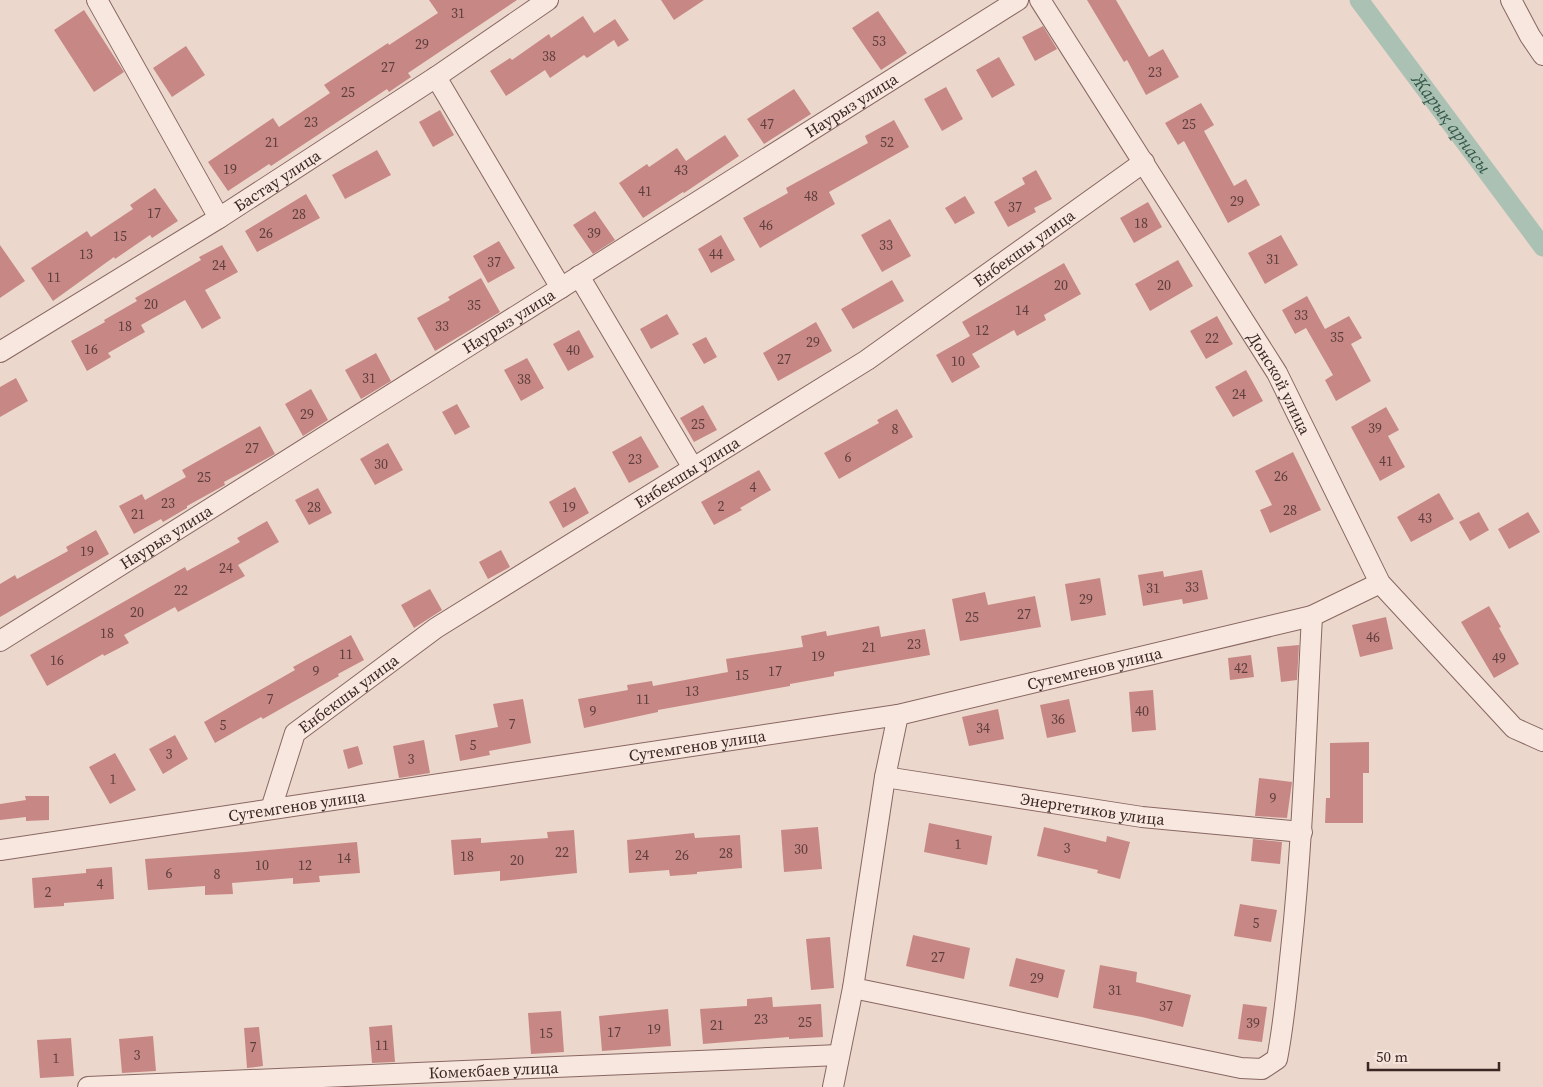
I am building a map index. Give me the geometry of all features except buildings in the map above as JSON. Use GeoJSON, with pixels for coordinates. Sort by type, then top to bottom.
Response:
{"type":"FeatureCollection","features":[{"type":"Feature","properties":{"kind":"street"},"geometry":{"type":"LineString","coordinates":[[97,0],[219,218]]}},
{"type":"Feature","properties":{"kind":"street","name":"Бастау улица"},"geometry":{"type":"LineString","coordinates":[[0,352],[219,218],[436,77],[548,0]]}},
{"type":"Feature","properties":{"kind":"street","name":"Наурыз улица"},"geometry":{"type":"LineString","coordinates":[[0,641],[1018,0]]}},
{"type":"Feature","properties":{"kind":"street","name":"Донской улица"},"geometry":{"type":"LineString","coordinates":[[1040,0],[1277,373],[1380,583],[1514,728],[1543,741]]}},
{"type":"Feature","properties":{"kind":"street"},"geometry":{"type":"LineString","coordinates":[[1511,0],[1530,36],[1543,55]]}},
{"type":"Feature","properties":{"kind":"street"},"geometry":{"type":"LineString","coordinates":[[436,77],[561,288]]}},
{"type":"Feature","properties":{"kind":"street","name":"Енбекшы улица"},"geometry":{"type":"LineString","coordinates":[[272,809],[294,733],[436,628],[867,360],[1144,162]]}},
{"type":"Feature","properties":{"kind":"street"},"geometry":{"type":"LineString","coordinates":[[579,276],[694,468]]}},
{"type":"Feature","properties":{"kind":"street","name":"Сутемгенов улица"},"geometry":{"type":"LineString","coordinates":[[0,850],[898,716],[1312,616],[1380,583]]}},
{"type":"Feature","properties":{"kind":"street"},"geometry":{"type":"LineString","coordinates":[[853,988],[1241,1068],[1262,1069],[1277,1060],[1294,925],[1302,832],[1312,616]]}},
{"type":"Feature","properties":{"kind":"street"},"geometry":{"type":"LineString","coordinates":[[833,1087],[853,988],[885,776],[898,716]]}},
{"type":"Feature","properties":{"kind":"street","name":"Энергетиков улица"},"geometry":{"type":"LineString","coordinates":[[885,776],[1142,817],[1302,832]]}},
{"type":"Feature","properties":{"kind":"street","name":"Комекбаев улица"},"geometry":{"type":"LineString","coordinates":[[88,1087],[839,1055]]}},
{"type":"Feature","properties":{"kind":"waterway","name":"Жарық арнасы"},"geometry":{"type":"LineString","coordinates":[[1359,0],[1543,247]]}}]}
